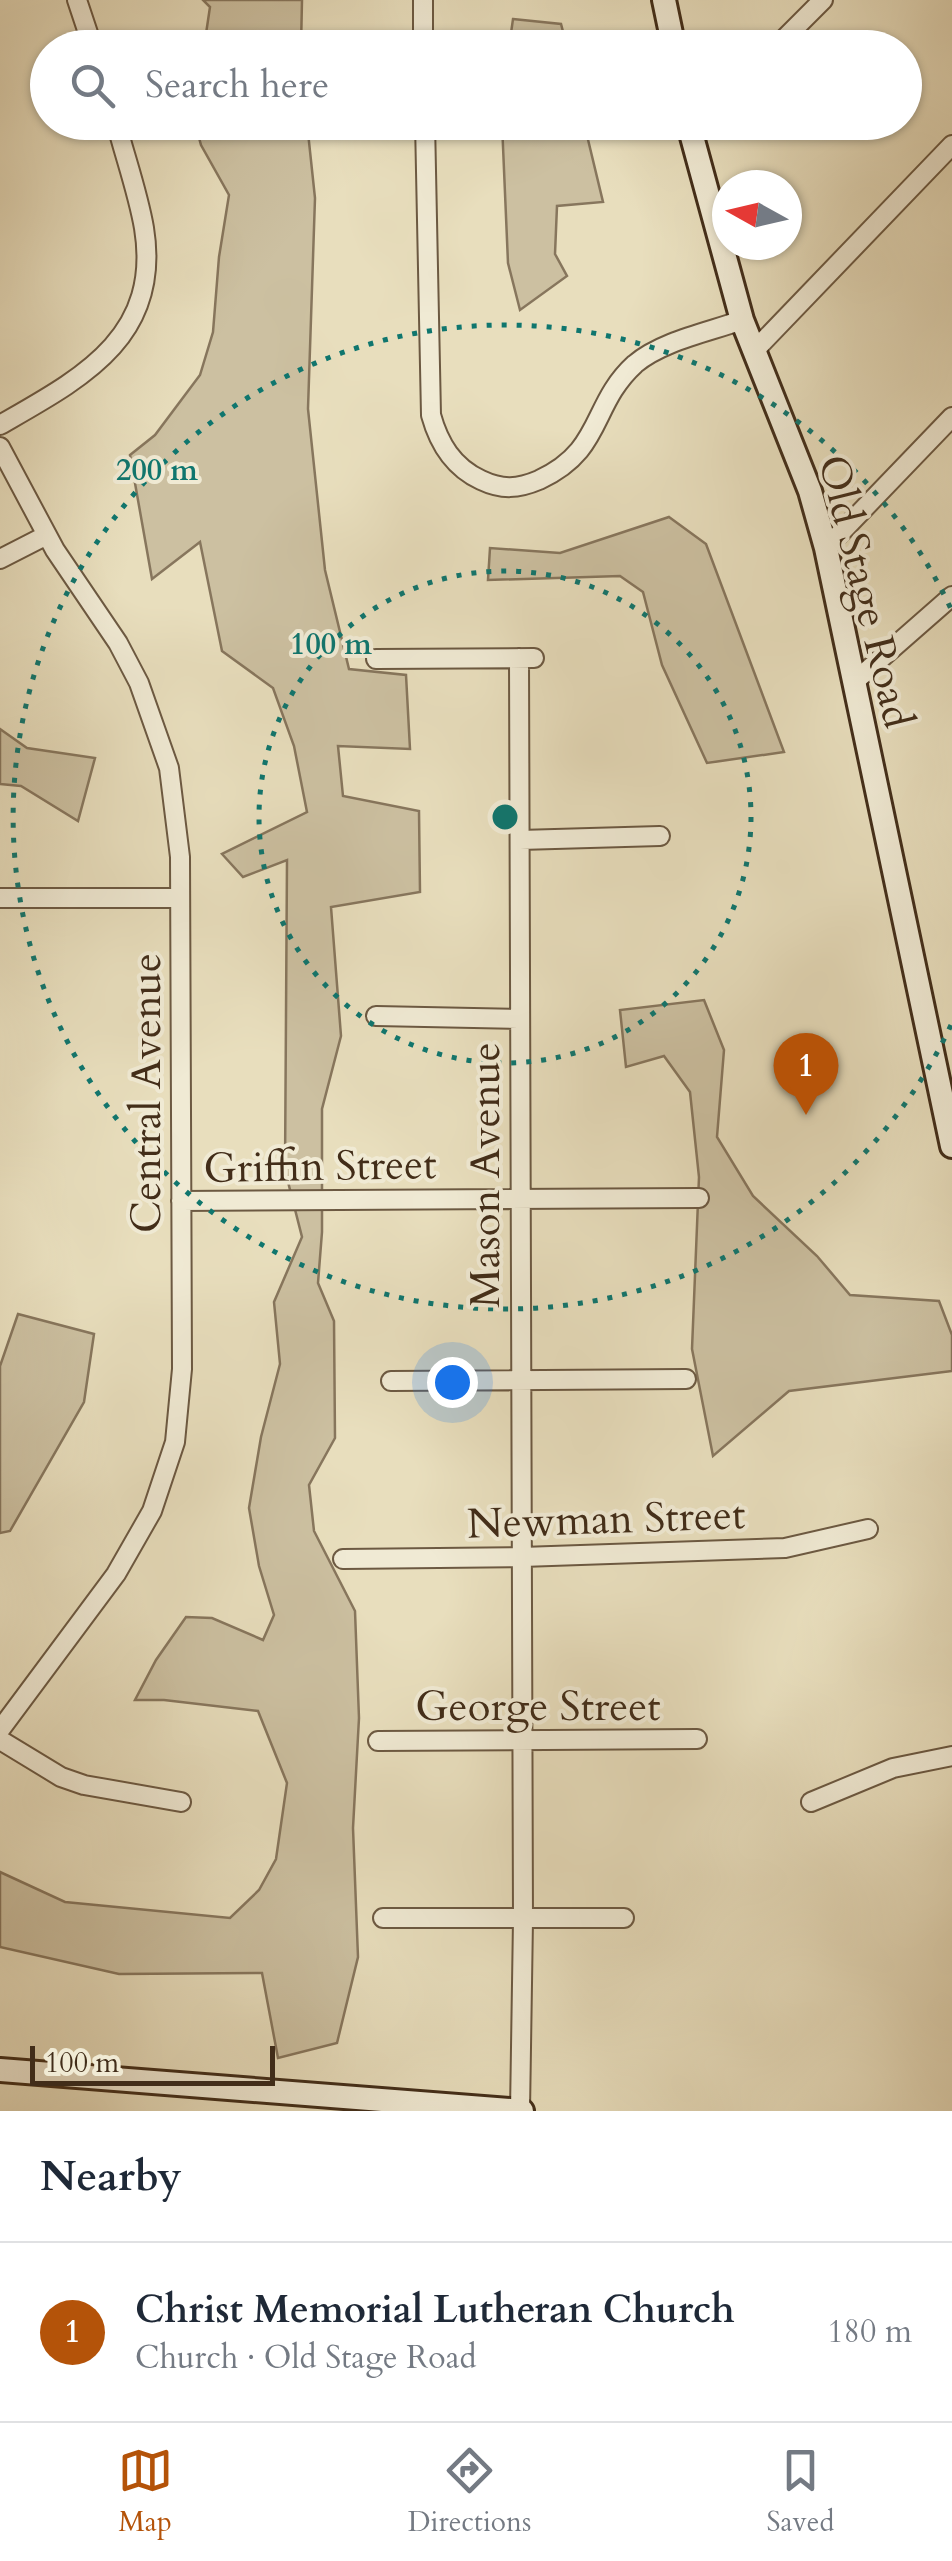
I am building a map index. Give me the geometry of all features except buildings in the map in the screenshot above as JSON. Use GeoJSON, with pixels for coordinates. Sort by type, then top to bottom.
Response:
{"type":"FeatureCollection","features":[{"type":"Feature","properties":{"kind":"street"},"geometry":{"type":"LineString","coordinates":[[77,0],[87,30]]}},
{"type":"Feature","properties":{"kind":"street"},"geometry":{"type":"LineString","coordinates":[[422,0],[423,30]]}},
{"type":"Feature","properties":{"kind":"street"},"geometry":{"type":"LineString","coordinates":[[664,0],[670,30]]}},
{"type":"Feature","properties":{"kind":"street"},"geometry":{"type":"LineString","coordinates":[[793,30],[823,0]]}},
{"type":"Feature","properties":{"kind":"street"},"geometry":{"type":"LineString","coordinates":[[0,425],[90,371],[122,335],[136,306],[144,276],[145,244],[120,140]]}},
{"type":"Feature","properties":{"kind":"street"},"geometry":{"type":"LineString","coordinates":[[425,140],[431,415],[445,450],[472,476],[510,489],[560,470],[576,457],[620,380],[634,365],[668,346],[742,320]]}},
{"type":"Feature","properties":{"kind":"street","name":"Old Stage Road"},"geometry":{"type":"LineString","coordinates":[[697,140],[742,320],[810,490],[826,548],[952,1146]]}},
{"type":"Feature","properties":{"kind":"street"},"geometry":{"type":"LineString","coordinates":[[754,351],[952,145]]}},
{"type":"Feature","properties":{"kind":"street"},"geometry":{"type":"LineString","coordinates":[[826,548],[952,417]]}},
{"type":"Feature","properties":{"kind":"street","name":"Central Avenue"},"geometry":{"type":"LineString","coordinates":[[0,447],[48,535],[118,643],[156,724],[177,812],[181,1201],[180,1406],[165,1477],[152,1511],[116,1574],[0,1730]]}},
{"type":"Feature","properties":{"kind":"street"},"geometry":{"type":"LineString","coordinates":[[0,559],[48,535]]}},
{"type":"Feature","properties":{"kind":"street"},"geometry":{"type":"LineString","coordinates":[[854,682],[952,596]]}},
{"type":"Feature","properties":{"kind":"street","name":"Mason Avenue"},"geometry":{"type":"LineString","coordinates":[[376,659],[526,658],[518,1019],[521,2111]]}},
{"type":"Feature","properties":{"kind":"street"},"geometry":{"type":"LineString","coordinates":[[520,840],[660,836]]}},
{"type":"Feature","properties":{"kind":"street"},"geometry":{"type":"LineString","coordinates":[[0,898],[179,898]]}},
{"type":"Feature","properties":{"kind":"street"},"geometry":{"type":"LineString","coordinates":[[376,1016],[518,1019]]}},
{"type":"Feature","properties":{"kind":"street","name":"Griffin Street"},"geometry":{"type":"LineString","coordinates":[[181,1201],[699,1198]]}},
{"type":"Feature","properties":{"kind":"street"},"geometry":{"type":"LineString","coordinates":[[392,1382],[686,1379]]}},
{"type":"Feature","properties":{"kind":"street","name":"Newman Street"},"geometry":{"type":"LineString","coordinates":[[343,1559],[785,1548],[868,1530]]}},
{"type":"Feature","properties":{"kind":"street","name":"George Street"},"geometry":{"type":"LineString","coordinates":[[378,1740],[697,1739]]}},
{"type":"Feature","properties":{"kind":"street"},"geometry":{"type":"LineString","coordinates":[[0,1740],[72,1781],[181,1802]]}},
{"type":"Feature","properties":{"kind":"street"},"geometry":{"type":"LineString","coordinates":[[811,1802],[893,1768],[952,1756]]}},
{"type":"Feature","properties":{"kind":"street"},"geometry":{"type":"LineString","coordinates":[[383,1918],[624,1918]]}},
{"type":"Feature","properties":{"kind":"street"},"geometry":{"type":"LineString","coordinates":[[0,2070],[521,2111]]}},
{"type":"Feature","properties":{"kind":"shaded area"},"geometry":{"type":"Polygon","coordinates":[[[203,0],[302,0],[301,30],[207,30],[210,7],[203,0]]]}},
{"type":"Feature","properties":{"kind":"shaded area"},"geometry":{"type":"Polygon","coordinates":[[[513,19],[561,24],[563,30],[511,30],[513,19]]]}},
{"type":"Feature","properties":{"kind":"shaded area"},"geometry":{"type":"Polygon","coordinates":[[[200,140],[309,140],[315,198],[308,409],[325,570],[349,669],[406,675],[410,749],[338,746],[343,796],[419,811],[420,892],[331,907],[341,1036],[322,1109],[318,1283],[334,1321],[335,1438],[309,1485],[314,1531],[355,1611],[359,1718],[353,1828],[358,1957],[337,2043],[278,2058],[262,1973],[119,1974],[0,1947],[0,1872],[65,1902],[230,1918],[259,1890],[276,1859],[287,1783],[258,1711],[135,1700],[156,1660],[186,1617],[212,1618],[263,1640],[274,1615],[259,1566],[249,1508],[261,1437],[280,1364],[274,1302],[302,1237],[285,1170],[287,860],[243,877],[222,854],[307,812],[294,746],[273,688],[222,651],[200,542],[152,579],[130,455],[155,435],[200,375],[213,332],[229,195],[200,140]]]}},
{"type":"Feature","properties":{"kind":"shaded area"},"geometry":{"type":"Polygon","coordinates":[[[503,140],[588,140],[603,202],[557,206],[555,254],[567,276],[520,310],[508,263],[503,140]]]}},
{"type":"Feature","properties":{"kind":"shaded area"},"geometry":{"type":"Polygon","coordinates":[[[669,517],[706,544],[784,752],[707,763],[662,665],[643,592],[620,576],[488,580],[490,548],[560,553],[669,517]]]}},
{"type":"Feature","properties":{"kind":"shaded area"},"geometry":{"type":"Polygon","coordinates":[[[0,729],[27,748],[95,758],[78,821],[21,786],[0,784],[0,729]]]}},
{"type":"Feature","properties":{"kind":"shaded area"},"geometry":{"type":"Polygon","coordinates":[[[704,1000],[724,1050],[717,1137],[753,1196],[817,1256],[850,1295],[939,1301],[952,1335],[952,1371],[789,1391],[713,1456],[692,1349],[699,1177],[690,1092],[664,1056],[626,1067],[620,1010],[704,1000]]]}},
{"type":"Feature","properties":{"kind":"shaded area"},"geometry":{"type":"Polygon","coordinates":[[[18,1314],[94,1334],[84,1402],[10,1531],[0,1533],[0,1366],[18,1314]]]}},
{"type":"Feature","properties":{"kind":"place","name":"Christ Memorial Lutheran Church"},"geometry":{"type":"Point","coordinates":[806,1115]}}]}
